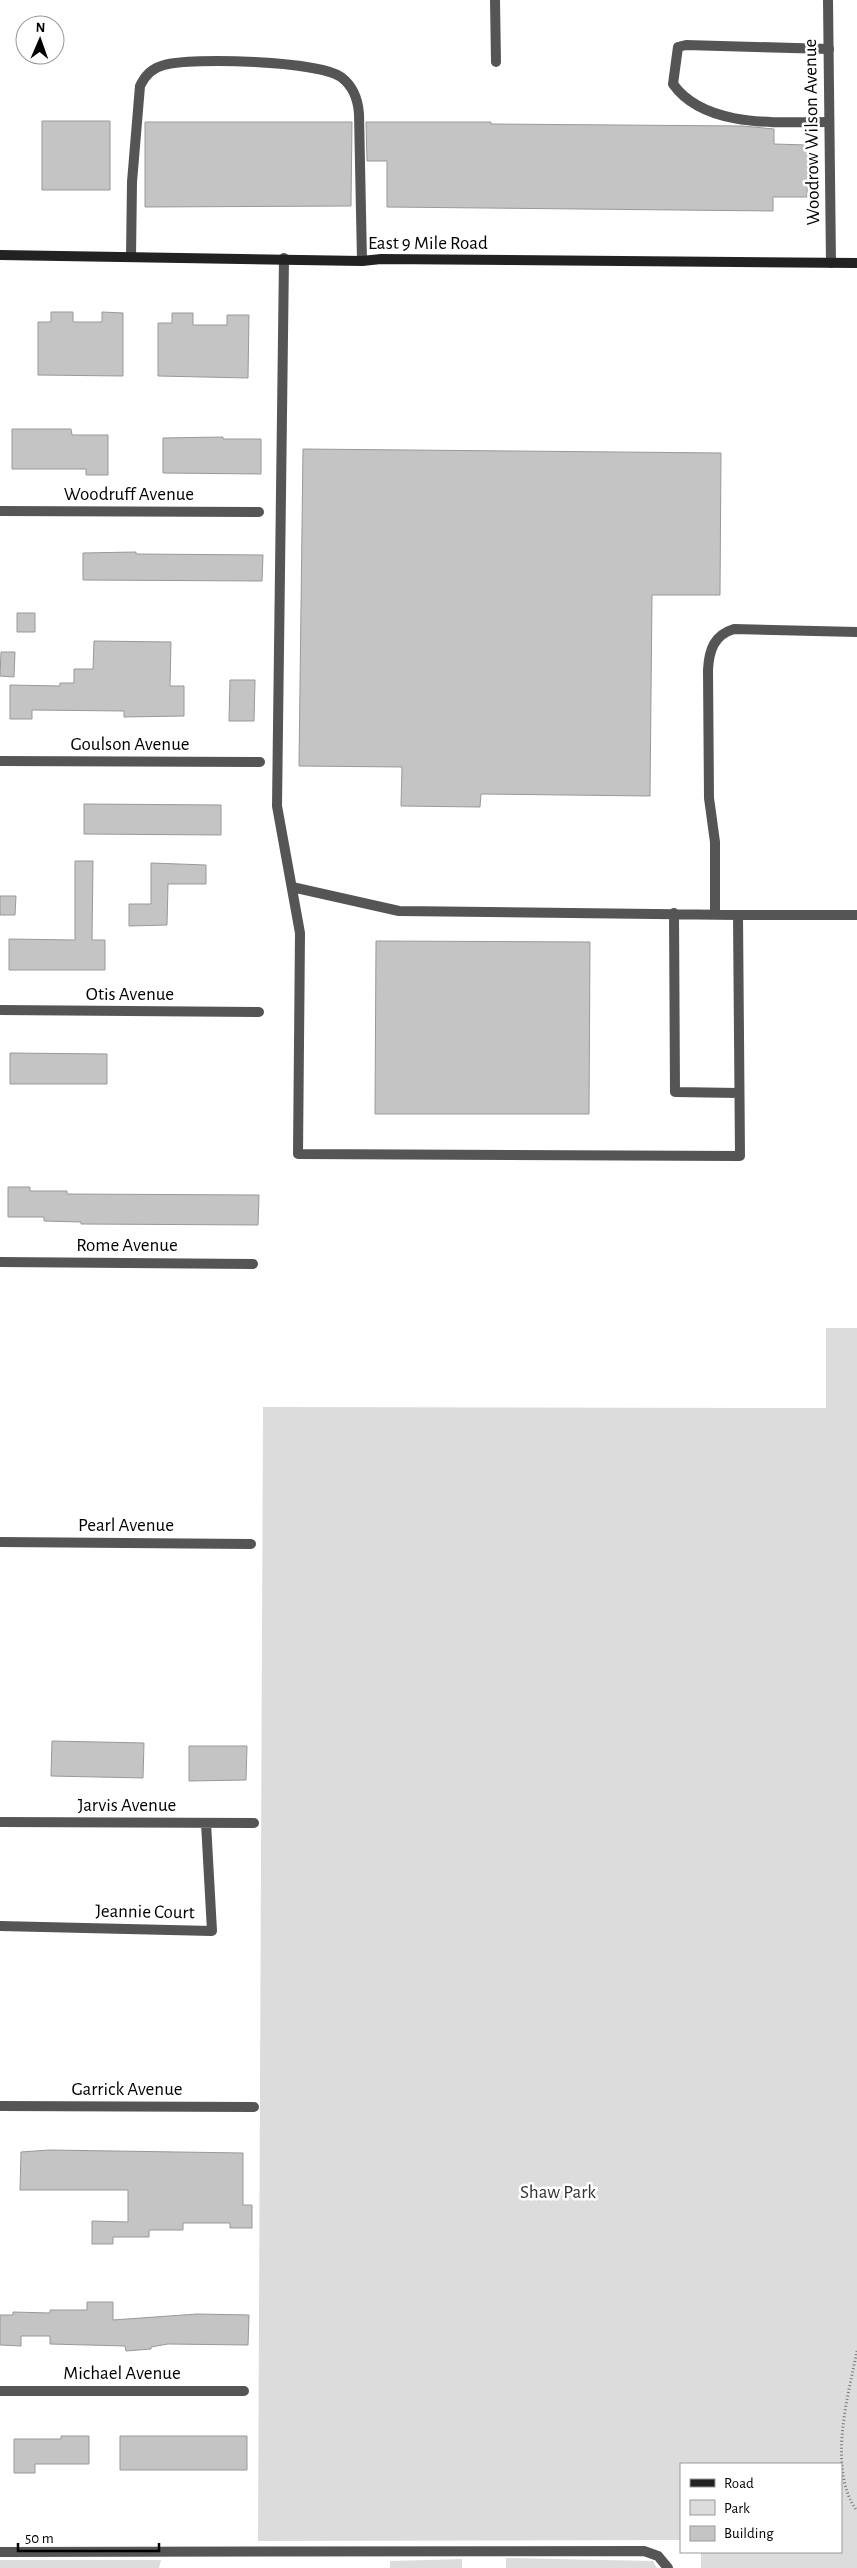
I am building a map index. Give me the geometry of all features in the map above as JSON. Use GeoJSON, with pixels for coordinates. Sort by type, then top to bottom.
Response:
{"type":"FeatureCollection","features":[{"type":"Feature","properties":{"kind":"main road","name":"East 9 Mile Road"},"geometry":{"type":"LineString","coordinates":[[0,256],[284,258],[362,261],[382,259],[857,263]]}},
{"type":"Feature","properties":{"kind":"street"},"geometry":{"type":"LineString","coordinates":[[495,0],[496,62]]}},
{"type":"Feature","properties":{"kind":"street","name":"Woodrow Wilson Avenue"},"geometry":{"type":"LineString","coordinates":[[828,0],[831,263]]}},
{"type":"Feature","properties":{"kind":"street"},"geometry":{"type":"LineString","coordinates":[[829,49],[686,45],[678,48],[673,84],[682,97],[695,106],[746,121],[830,122]]}},
{"type":"Feature","properties":{"kind":"street"},"geometry":{"type":"LineString","coordinates":[[130,257],[132,182],[140,86],[148,73],[163,65],[194,62],[304,65],[334,73],[350,86],[355,94],[359,114],[362,261]]}},
{"type":"Feature","properties":{"kind":"street"},"geometry":{"type":"LineString","coordinates":[[284,258],[277,806],[300,933],[298,1154],[740,1156],[738,915]]}},
{"type":"Feature","properties":{"kind":"street","name":"Woodruff Avenue"},"geometry":{"type":"LineString","coordinates":[[0,511],[259,512]]}},
{"type":"Feature","properties":{"kind":"street"},"geometry":{"type":"LineString","coordinates":[[715,914],[715,842],[709,798],[708,656],[712,645],[717,637],[734,629],[857,632]]}},
{"type":"Feature","properties":{"kind":"street","name":"Goulson Avenue"},"geometry":{"type":"LineString","coordinates":[[0,760],[260,762]]}},
{"type":"Feature","properties":{"kind":"street"},"geometry":{"type":"LineString","coordinates":[[292,887],[399,911],[857,915]]}},
{"type":"Feature","properties":{"kind":"street"},"geometry":{"type":"LineString","coordinates":[[674,914],[674,1092],[739,1093]]}},
{"type":"Feature","properties":{"kind":"street","name":"Otis Avenue"},"geometry":{"type":"LineString","coordinates":[[0,1010],[259,1012]]}},
{"type":"Feature","properties":{"kind":"street","name":"Rome Avenue"},"geometry":{"type":"LineString","coordinates":[[0,1262],[253,1264]]}},
{"type":"Feature","properties":{"kind":"street","name":"Pearl Avenue"},"geometry":{"type":"LineString","coordinates":[[0,1542],[251,1544]]}},
{"type":"Feature","properties":{"kind":"street","name":"Jarvis Avenue"},"geometry":{"type":"LineString","coordinates":[[0,1822],[254,1823]]}},
{"type":"Feature","properties":{"kind":"street","name":"Jeannie Court"},"geometry":{"type":"LineString","coordinates":[[0,1926],[212,1931],[206,1823]]}},
{"type":"Feature","properties":{"kind":"street","name":"Garrick Avenue"},"geometry":{"type":"LineString","coordinates":[[0,2106],[254,2107]]}},
{"type":"Feature","properties":{"kind":"street","name":"Michael Avenue"},"geometry":{"type":"LineString","coordinates":[[0,2390],[244,2391]]}},
{"type":"Feature","properties":{"kind":"street"},"geometry":{"type":"LineString","coordinates":[[0,2552],[644,2551],[658,2556],[668,2568]]}},
{"type":"Feature","properties":{"kind":"path"},"geometry":{"type":"LineString","coordinates":[[857,2351],[845,2409],[842,2445],[846,2487],[857,2511]]}},
{"type":"Feature","properties":{"kind":"green space","name":"Shaw Park"},"geometry":{"type":"Polygon","coordinates":[[[826,1328],[857,1328],[857,2568],[701,2568],[701,2553],[842,2553],[842,2463],[680,2463],[680,2540],[258,2541],[263,1407],[826,1408],[826,1328]]]}},
{"type":"Feature","properties":{"kind":"green space"},"geometry":{"type":"Polygon","coordinates":[[[506,2558],[653,2561],[657,2568],[506,2568],[506,2558]]]}},
{"type":"Feature","properties":{"kind":"green space"},"geometry":{"type":"Polygon","coordinates":[[[462,2559],[462,2568],[390,2568],[390,2561],[462,2559]]]}},
{"type":"Feature","properties":{"kind":"green space"},"geometry":{"type":"Polygon","coordinates":[[[0,2560],[161,2560],[159,2568],[0,2568],[0,2560]]]}},
{"type":"Feature","properties":{"kind":"building"},"geometry":{"type":"Polygon","coordinates":[[[42,121],[110,121],[110,190],[42,190],[42,121]]]}},
{"type":"Feature","properties":{"kind":"building"},"geometry":{"type":"Polygon","coordinates":[[[145,122],[352,122],[351,206],[145,207],[145,122]]]}},
{"type":"Feature","properties":{"kind":"building"},"geometry":{"type":"Polygon","coordinates":[[[366,122],[743,126],[774,129],[774,144],[808,145],[807,197],[773,197],[773,211],[387,207],[387,161],[367,161],[366,122]]]}},
{"type":"Feature","properties":{"kind":"building"},"geometry":{"type":"Polygon","coordinates":[[[51,312],[73,312],[73,322],[102,322],[102,312],[123,313],[123,376],[38,375],[38,322],[51,322],[51,312]]]}},
{"type":"Feature","properties":{"kind":"building"},"geometry":{"type":"Polygon","coordinates":[[[172,313],[193,313],[193,325],[227,325],[227,315],[249,315],[248,378],[158,376],[158,323],[172,323],[172,313]]]}},
{"type":"Feature","properties":{"kind":"building"},"geometry":{"type":"Polygon","coordinates":[[[12,429],[71,429],[72,435],[108,435],[108,475],[86,475],[86,469],[12,469],[12,429]]]}},
{"type":"Feature","properties":{"kind":"building"},"geometry":{"type":"Polygon","coordinates":[[[223,437],[223,439],[261,439],[261,474],[163,473],[163,438],[223,437]]]}},
{"type":"Feature","properties":{"kind":"building"},"geometry":{"type":"Polygon","coordinates":[[[303,449],[721,453],[720,595],[652,595],[650,796],[481,794],[480,807],[401,806],[402,767],[299,766],[303,449]]]}},
{"type":"Feature","properties":{"kind":"building"},"geometry":{"type":"Polygon","coordinates":[[[136,552],[136,554],[263,555],[262,581],[83,580],[83,553],[136,552]]]}},
{"type":"Feature","properties":{"kind":"building"},"geometry":{"type":"Polygon","coordinates":[[[17,613],[35,613],[35,632],[17,632],[17,613]]]}},
{"type":"Feature","properties":{"kind":"building"},"geometry":{"type":"Polygon","coordinates":[[[94,641],[171,642],[170,686],[184,686],[184,716],[124,717],[124,711],[32,710],[32,719],[10,719],[10,685],[60,686],[60,683],[74,683],[74,669],[93,669],[94,641]]]}},
{"type":"Feature","properties":{"kind":"building"},"geometry":{"type":"Polygon","coordinates":[[[1,652],[15,652],[14,677],[0,676],[1,652]]]}},
{"type":"Feature","properties":{"kind":"building"},"geometry":{"type":"Polygon","coordinates":[[[230,680],[255,680],[254,721],[229,721],[230,680]]]}},
{"type":"Feature","properties":{"kind":"building"},"geometry":{"type":"Polygon","coordinates":[[[84,804],[221,805],[221,835],[84,834],[84,804]]]}},
{"type":"Feature","properties":{"kind":"building"},"geometry":{"type":"Polygon","coordinates":[[[75,861],[93,861],[92,940],[105,940],[105,970],[9,970],[9,939],[75,940],[75,861]]]}},
{"type":"Feature","properties":{"kind":"building"},"geometry":{"type":"Polygon","coordinates":[[[151,863],[206,865],[206,884],[168,884],[167,925],[129,926],[129,904],[151,904],[151,863]]]}},
{"type":"Feature","properties":{"kind":"building"},"geometry":{"type":"Polygon","coordinates":[[[0,896],[16,896],[15,915],[0,915],[0,896]]]}},
{"type":"Feature","properties":{"kind":"building"},"geometry":{"type":"Polygon","coordinates":[[[376,941],[590,942],[589,1114],[375,1114],[376,941]]]}},
{"type":"Feature","properties":{"kind":"building"},"geometry":{"type":"Polygon","coordinates":[[[10,1053],[107,1054],[107,1084],[10,1084],[10,1053]]]}},
{"type":"Feature","properties":{"kind":"building"},"geometry":{"type":"Polygon","coordinates":[[[8,1187],[30,1187],[30,1191],[67,1191],[67,1194],[259,1195],[258,1225],[81,1224],[81,1222],[44,1221],[44,1217],[8,1217],[8,1187]]]}},
{"type":"Feature","properties":{"kind":"building"},"geometry":{"type":"Polygon","coordinates":[[[52,1741],[144,1743],[143,1778],[51,1776],[52,1741]]]}},
{"type":"Feature","properties":{"kind":"building"},"geometry":{"type":"Polygon","coordinates":[[[189,1746],[247,1746],[246,1780],[189,1781],[189,1746]]]}},
{"type":"Feature","properties":{"kind":"building"},"geometry":{"type":"Polygon","coordinates":[[[49,2150],[243,2153],[243,2205],[252,2205],[252,2228],[230,2228],[230,2223],[183,2223],[183,2230],[149,2230],[149,2237],[113,2237],[113,2244],[92,2244],[92,2221],[128,2222],[128,2190],[20,2190],[21,2152],[49,2150]]]}},
{"type":"Feature","properties":{"kind":"building"},"geometry":{"type":"Polygon","coordinates":[[[87,2302],[113,2302],[113,2320],[197,2314],[249,2315],[248,2345],[168,2344],[151,2347],[151,2349],[126,2351],[125,2346],[50,2344],[50,2336],[21,2336],[21,2346],[0,2345],[0,2315],[13,2315],[13,2312],[50,2313],[50,2310],[87,2310],[87,2302]]]}},
{"type":"Feature","properties":{"kind":"building"},"geometry":{"type":"Polygon","coordinates":[[[61,2436],[89,2436],[89,2464],[35,2464],[35,2473],[14,2473],[14,2439],[61,2439],[61,2436]]]}},
{"type":"Feature","properties":{"kind":"building"},"geometry":{"type":"Polygon","coordinates":[[[120,2436],[247,2436],[247,2470],[120,2470],[120,2436]]]}}]}
